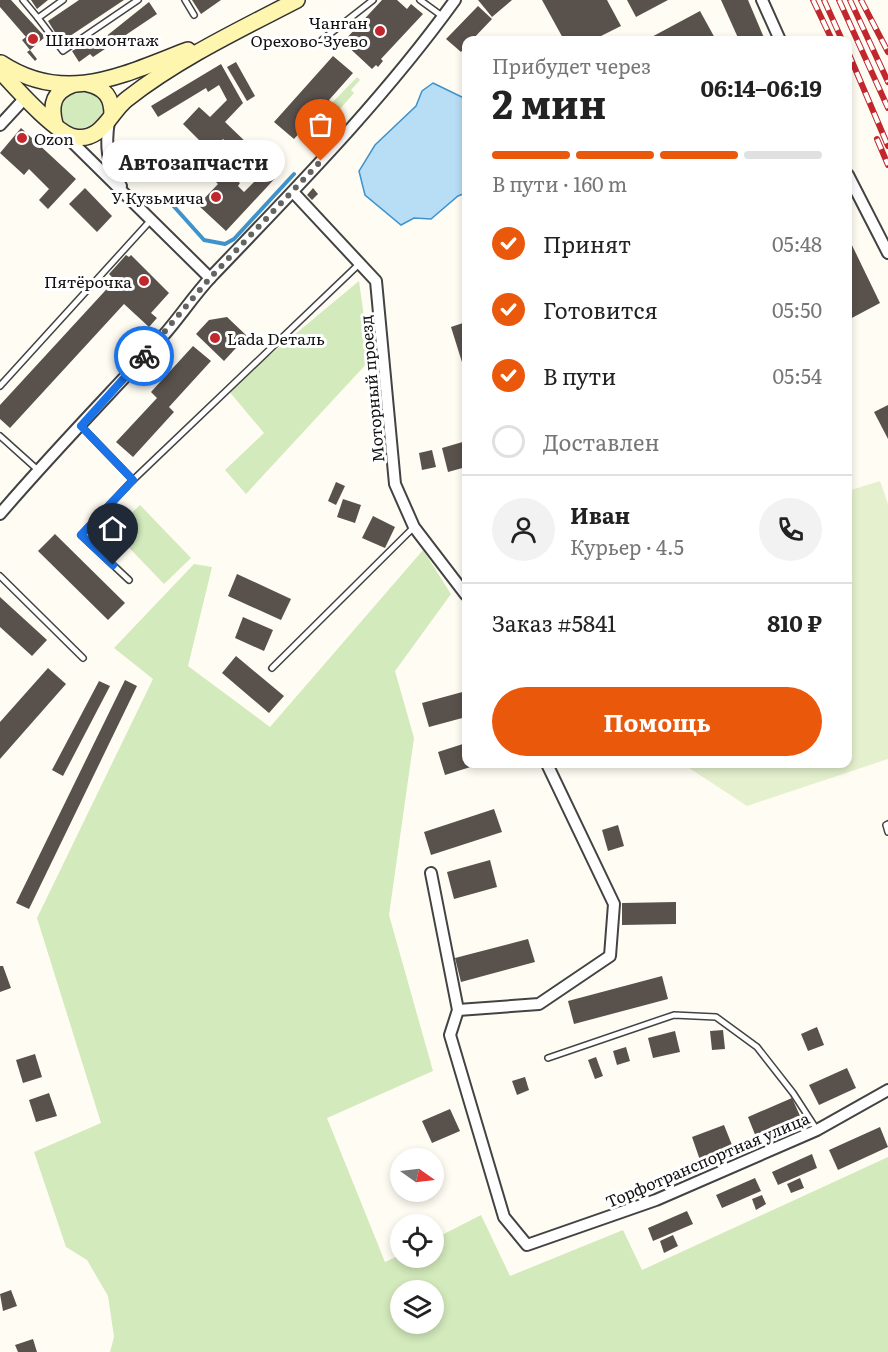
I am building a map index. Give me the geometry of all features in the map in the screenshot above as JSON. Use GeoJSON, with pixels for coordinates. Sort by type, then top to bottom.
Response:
{"type":"FeatureCollection","features":[{"type":"Feature","properties":{"kind":"main road"},"geometry":{"type":"LineString","coordinates":[[58,128],[52,104],[63,88],[132,74],[230,34],[297,0]]}},
{"type":"Feature","properties":{"kind":"main road"},"geometry":{"type":"LineString","coordinates":[[0,71],[58,128],[75,137],[86,137],[100,130],[124,101],[142,88],[230,34]]}},
{"type":"Feature","properties":{"kind":"main road"},"geometry":{"type":"LineString","coordinates":[[0,62],[17,74],[34,79],[78,84],[104,90],[110,98],[111,118]]}},
{"type":"Feature","properties":{"kind":"street"},"geometry":{"type":"LineString","coordinates":[[1,510],[81,426],[179,317],[210,278],[293,192],[390,85],[455,0]]}},
{"type":"Feature","properties":{"kind":"street"},"geometry":{"type":"LineString","coordinates":[[762,0],[778,36]]}},
{"type":"Feature","properties":{"kind":"street"},"geometry":{"type":"LineString","coordinates":[[0,125],[25,98]]}},
{"type":"Feature","properties":{"kind":"street"},"geometry":{"type":"LineString","coordinates":[[111,118],[106,137],[108,160],[113,174],[131,201]]}},
{"type":"Feature","properties":{"kind":"street"},"geometry":{"type":"LineString","coordinates":[[58,128],[210,278]]}},
{"type":"Feature","properties":{"kind":"street"},"geometry":{"type":"LineString","coordinates":[[852,183],[888,254]]}},
{"type":"Feature","properties":{"kind":"street","name":"Моторный проезд"},"geometry":{"type":"LineString","coordinates":[[293,192],[376,281],[395,484],[414,527],[462,590]]}},
{"type":"Feature","properties":{"kind":"street"},"geometry":{"type":"LineString","coordinates":[[458,1010],[539,1004],[610,956],[614,904],[549,768]]}},
{"type":"Feature","properties":{"kind":"street","name":"Торфотранспортная улица"},"geometry":{"type":"LineString","coordinates":[[431,873],[458,1010],[450,1035],[504,1216],[527,1245],[656,1200],[817,1130],[888,1090]]}},
{"type":"Feature","properties":{"kind":"lane"},"geometry":{"type":"LineString","coordinates":[[23,0],[63,51],[138,0]]}},
{"type":"Feature","properties":{"kind":"lane"},"geometry":{"type":"LineString","coordinates":[[38,18],[63,0]]}},
{"type":"Feature","properties":{"kind":"lane"},"geometry":{"type":"LineString","coordinates":[[185,0],[194,15]]}},
{"type":"Feature","properties":{"kind":"lane"},"geometry":{"type":"LineString","coordinates":[[322,40],[373,0]]}},
{"type":"Feature","properties":{"kind":"lane"},"geometry":{"type":"LineString","coordinates":[[420,0],[444,17]]}},
{"type":"Feature","properties":{"kind":"lane"},"geometry":{"type":"LineString","coordinates":[[0,386],[150,221]]}},
{"type":"Feature","properties":{"kind":"lane"},"geometry":{"type":"LineString","coordinates":[[129,580],[81,535],[133,480],[356,267]]}},
{"type":"Feature","properties":{"kind":"lane"},"geometry":{"type":"LineString","coordinates":[[81,426],[133,480]]}},
{"type":"Feature","properties":{"kind":"lane"},"geometry":{"type":"LineString","coordinates":[[0,436],[39,471]]}},
{"type":"Feature","properties":{"kind":"lane"},"geometry":{"type":"LineString","coordinates":[[272,668],[414,527]]}},
{"type":"Feature","properties":{"kind":"lane"},"geometry":{"type":"LineString","coordinates":[[0,576],[83,658]]}},
{"type":"Feature","properties":{"kind":"lane"},"geometry":{"type":"LineString","coordinates":[[888,824],[886,825],[888,832]]}},
{"type":"Feature","properties":{"kind":"lane"},"geometry":{"type":"LineString","coordinates":[[548,1058],[674,1015],[716,1017],[757,1047],[794,1093],[817,1130]]}},
{"type":"Feature","properties":{"kind":"green space"},"geometry":{"type":"Polygon","coordinates":[[[357,77],[360,80],[351,90],[354,93],[339,110],[332,103],[357,77]]]}},
{"type":"Feature","properties":{"kind":"green space"},"geometry":{"type":"Polygon","coordinates":[[[82,91],[97,95],[103,107],[100,118],[84,128],[77,129],[64,122],[60,108],[68,96],[82,91]]]}},
{"type":"Feature","properties":{"kind":"green space"},"geometry":{"type":"Polygon","coordinates":[[[359,281],[370,360],[246,494],[225,470],[264,433],[228,390],[359,281]]]}},
{"type":"Feature","properties":{"kind":"green space"},"geometry":{"type":"Polygon","coordinates":[[[880,481],[888,504],[888,759],[747,806],[689,768],[852,768],[852,490],[880,481]]]}},
{"type":"Feature","properties":{"kind":"green space"},"geometry":{"type":"Polygon","coordinates":[[[140,505],[191,558],[164,584],[113,531],[140,505]]]}},
{"type":"Feature","properties":{"kind":"green space"},"geometry":{"type":"Polygon","coordinates":[[[423,550],[451,594],[395,671],[414,738],[389,915],[433,1071],[327,1118],[385,1262],[390,1260],[390,1268],[444,1268],[444,1234],[481,1215],[510,1276],[623,1230],[642,1270],[888,1157],[888,1352],[110,1352],[114,1337],[108,1296],[87,1260],[66,1247],[34,1152],[101,1123],[37,918],[153,679],[114,648],[194,564],[212,567],[188,666],[270,727],[423,550]]]}},
{"type":"Feature","properties":{"kind":"water"},"geometry":{"type":"Polygon","coordinates":[[[433,83],[462,97],[462,194],[431,219],[414,218],[401,225],[365,195],[359,171],[375,145],[416,106],[422,91],[433,83]]]}},
{"type":"Feature","properties":{"kind":"building"},"geometry":{"type":"Polygon","coordinates":[[[0,0],[11,0],[45,37],[30,50],[22,40],[26,37],[0,7],[0,0]]]}},
{"type":"Feature","properties":{"kind":"building"},"geometry":{"type":"Polygon","coordinates":[[[31,0],[48,0],[37,9],[31,0]]]}},
{"type":"Feature","properties":{"kind":"building"},"geometry":{"type":"Polygon","coordinates":[[[79,0],[124,0],[61,42],[48,21],[79,0]]]}},
{"type":"Feature","properties":{"kind":"building"},"geometry":{"type":"Polygon","coordinates":[[[192,0],[221,0],[201,14],[192,0]]]}},
{"type":"Feature","properties":{"kind":"building","name":"Чанган Орехово-Зуево"},"geometry":{"type":"Polygon","coordinates":[[[382,0],[397,0],[407,9],[411,4],[423,14],[381,59],[383,61],[378,67],[376,65],[372,69],[343,42],[382,0]]]}},
{"type":"Feature","properties":{"kind":"building"},"geometry":{"type":"Polygon","coordinates":[[[478,0],[512,0],[492,17],[478,0]]]}},
{"type":"Feature","properties":{"kind":"building"},"geometry":{"type":"Polygon","coordinates":[[[542,0],[607,0],[621,26],[601,36],[562,36],[542,0]]]}},
{"type":"Feature","properties":{"kind":"building"},"geometry":{"type":"Polygon","coordinates":[[[627,0],[668,0],[636,17],[627,0]]]}},
{"type":"Feature","properties":{"kind":"building"},"geometry":{"type":"Polygon","coordinates":[[[721,0],[748,0],[763,36],[737,36],[721,0]]]}},
{"type":"Feature","properties":{"kind":"building"},"geometry":{"type":"Polygon","coordinates":[[[149,2],[157,14],[93,57],[90,54],[79,62],[72,51],[96,38],[99,42],[149,2]]]}},
{"type":"Feature","properties":{"kind":"building"},"geometry":{"type":"Polygon","coordinates":[[[478,6],[492,19],[476,36],[462,36],[461,52],[446,39],[478,6]]]}},
{"type":"Feature","properties":{"kind":"building"},"geometry":{"type":"Polygon","coordinates":[[[700,11],[714,36],[653,36],[700,11]]]}},
{"type":"Feature","properties":{"kind":"building"},"geometry":{"type":"Polygon","coordinates":[[[30,50],[37,59],[35,61],[27,52],[30,50]]]}},
{"type":"Feature","properties":{"kind":"building"},"geometry":{"type":"Polygon","coordinates":[[[333,56],[353,73],[329,100],[332,103],[326,110],[321,115],[318,112],[294,139],[274,122],[333,56]]]}},
{"type":"Feature","properties":{"kind":"building"},"geometry":{"type":"Polygon","coordinates":[[[236,62],[255,96],[247,101],[227,67],[236,62]]]}},
{"type":"Feature","properties":{"kind":"building"},"geometry":{"type":"Polygon","coordinates":[[[221,64],[243,103],[225,122],[279,174],[226,231],[198,205],[218,184],[211,177],[219,168],[240,183],[238,186],[244,192],[261,175],[223,139],[182,179],[172,168],[199,140],[183,124],[199,107],[210,117],[227,100],[219,85],[208,92],[206,88],[158,117],[151,106],[221,64]]]}},
{"type":"Feature","properties":{"kind":"building"},"geometry":{"type":"Polygon","coordinates":[[[21,128],[76,179],[48,209],[39,200],[49,189],[29,169],[24,175],[0,153],[21,128]]]}},
{"type":"Feature","properties":{"kind":"building"},"geometry":{"type":"Polygon","coordinates":[[[85,188],[112,216],[97,232],[69,204],[85,188]]]}},
{"type":"Feature","properties":{"kind":"building"},"geometry":{"type":"Polygon","coordinates":[[[313,188],[318,194],[312,200],[307,195],[313,188]]]}},
{"type":"Feature","properties":{"kind":"building"},"geometry":{"type":"Polygon","coordinates":[[[852,245],[880,303],[852,318],[852,245]]]}},
{"type":"Feature","properties":{"kind":"building"},"geometry":{"type":"Polygon","coordinates":[[[126,255],[129,257],[131,255],[169,293],[151,313],[157,318],[149,327],[124,304],[10,428],[0,419],[0,405],[115,280],[109,274],[126,255]]]}},
{"type":"Feature","properties":{"kind":"building"},"geometry":{"type":"Polygon","coordinates":[[[227,317],[247,336],[224,361],[196,334],[209,320],[227,317]]]}},
{"type":"Feature","properties":{"kind":"building"},"geometry":{"type":"Polygon","coordinates":[[[462,323],[462,362],[451,327],[462,323]]]}},
{"type":"Feature","properties":{"kind":"building"},"geometry":{"type":"Polygon","coordinates":[[[193,346],[211,361],[169,407],[174,412],[133,457],[116,442],[157,398],[151,392],[193,346]]]}},
{"type":"Feature","properties":{"kind":"building"},"geometry":{"type":"Polygon","coordinates":[[[888,405],[888,439],[874,412],[888,405]]]}},
{"type":"Feature","properties":{"kind":"building"},"geometry":{"type":"Polygon","coordinates":[[[462,442],[462,468],[448,472],[442,448],[462,442]]]}},
{"type":"Feature","properties":{"kind":"building"},"geometry":{"type":"Polygon","coordinates":[[[432,450],[436,467],[422,470],[419,453],[432,450]]]}},
{"type":"Feature","properties":{"kind":"building"},"geometry":{"type":"Polygon","coordinates":[[[336,482],[345,486],[336,505],[328,501],[336,482]]]}},
{"type":"Feature","properties":{"kind":"building"},"geometry":{"type":"Polygon","coordinates":[[[343,499],[361,505],[355,523],[337,517],[343,499]]]}},
{"type":"Feature","properties":{"kind":"building"},"geometry":{"type":"Polygon","coordinates":[[[373,516],[395,527],[385,548],[362,538],[373,516]]]}},
{"type":"Feature","properties":{"kind":"building"},"geometry":{"type":"Polygon","coordinates":[[[55,534],[125,603],[108,620],[38,551],[55,534]]]}},
{"type":"Feature","properties":{"kind":"building"},"geometry":{"type":"Polygon","coordinates":[[[237,574],[291,599],[281,620],[228,596],[237,574]]]}},
{"type":"Feature","properties":{"kind":"building"},"geometry":{"type":"Polygon","coordinates":[[[0,597],[47,640],[32,656],[0,627],[0,597]]]}},
{"type":"Feature","properties":{"kind":"building"},"geometry":{"type":"Polygon","coordinates":[[[243,617],[273,630],[264,651],[235,638],[243,617]]]}},
{"type":"Feature","properties":{"kind":"building"},"geometry":{"type":"Polygon","coordinates":[[[236,656],[284,696],[269,713],[222,673],[236,656]]]}},
{"type":"Feature","properties":{"kind":"building"},"geometry":{"type":"Polygon","coordinates":[[[48,668],[66,684],[0,759],[0,722],[48,668]]]}},
{"type":"Feature","properties":{"kind":"building"},"geometry":{"type":"Polygon","coordinates":[[[125,680],[137,686],[29,909],[16,903],[125,680]]]}},
{"type":"Feature","properties":{"kind":"building"},"geometry":{"type":"Polygon","coordinates":[[[99,681],[110,686],[63,776],[52,770],[99,681]]]}},
{"type":"Feature","properties":{"kind":"building"},"geometry":{"type":"Polygon","coordinates":[[[462,692],[462,718],[429,727],[422,703],[462,692]]]}},
{"type":"Feature","properties":{"kind":"building"},"geometry":{"type":"Polygon","coordinates":[[[462,744],[462,768],[467,768],[445,775],[438,752],[462,744]]]}},
{"type":"Feature","properties":{"kind":"building"},"geometry":{"type":"Polygon","coordinates":[[[494,809],[502,832],[431,855],[424,832],[494,809]]]}},
{"type":"Feature","properties":{"kind":"building"},"geometry":{"type":"Polygon","coordinates":[[[618,825],[624,846],[608,851],[602,830],[618,825]]]}},
{"type":"Feature","properties":{"kind":"building"},"geometry":{"type":"Polygon","coordinates":[[[490,860],[497,887],[454,899],[447,872],[490,860]]]}},
{"type":"Feature","properties":{"kind":"building"},"geometry":{"type":"Polygon","coordinates":[[[676,902],[676,924],[622,925],[622,903],[676,902]]]}},
{"type":"Feature","properties":{"kind":"building"},"geometry":{"type":"Polygon","coordinates":[[[528,939],[535,962],[461,982],[455,958],[528,939]]]}},
{"type":"Feature","properties":{"kind":"building"},"geometry":{"type":"Polygon","coordinates":[[[0,966],[3,966],[11,988],[0,992],[0,966]]]}},
{"type":"Feature","properties":{"kind":"building"},"geometry":{"type":"Polygon","coordinates":[[[662,976],[668,999],[574,1024],[568,1001],[662,976]]]}},
{"type":"Feature","properties":{"kind":"building"},"geometry":{"type":"Polygon","coordinates":[[[817,1027],[824,1045],[808,1051],[801,1034],[817,1027]]]}},
{"type":"Feature","properties":{"kind":"building"},"geometry":{"type":"Polygon","coordinates":[[[723,1030],[725,1049],[712,1050],[710,1031],[723,1030]]]}},
{"type":"Feature","properties":{"kind":"building"},"geometry":{"type":"Polygon","coordinates":[[[675,1031],[680,1052],[653,1058],[648,1038],[675,1031]]]}},
{"type":"Feature","properties":{"kind":"building"},"geometry":{"type":"Polygon","coordinates":[[[626,1047],[630,1061],[617,1065],[613,1051],[626,1047]]]}},
{"type":"Feature","properties":{"kind":"building"},"geometry":{"type":"Polygon","coordinates":[[[35,1054],[42,1077],[23,1083],[16,1060],[35,1054]]]}},
{"type":"Feature","properties":{"kind":"building"},"geometry":{"type":"Polygon","coordinates":[[[596,1057],[603,1076],[595,1079],[588,1060],[596,1057]]]}},
{"type":"Feature","properties":{"kind":"building"},"geometry":{"type":"Polygon","coordinates":[[[847,1068],[856,1088],[819,1105],[809,1085],[847,1068]]]}},
{"type":"Feature","properties":{"kind":"building"},"geometry":{"type":"Polygon","coordinates":[[[525,1077],[529,1090],[517,1095],[512,1081],[525,1077]]]}},
{"type":"Feature","properties":{"kind":"building"},"geometry":{"type":"Polygon","coordinates":[[[49,1093],[57,1116],[36,1122],[29,1100],[49,1093]]]}},
{"type":"Feature","properties":{"kind":"building"},"geometry":{"type":"Polygon","coordinates":[[[792,1098],[801,1118],[756,1137],[748,1117],[792,1098]]]}},
{"type":"Feature","properties":{"kind":"building"},"geometry":{"type":"Polygon","coordinates":[[[450,1109],[460,1131],[432,1143],[422,1121],[450,1109]]]}},
{"type":"Feature","properties":{"kind":"building"},"geometry":{"type":"Polygon","coordinates":[[[724,1125],[734,1150],[701,1163],[692,1137],[724,1125]]]}},
{"type":"Feature","properties":{"kind":"building"},"geometry":{"type":"Polygon","coordinates":[[[880,1127],[888,1147],[838,1170],[829,1150],[880,1127]]]}},
{"type":"Feature","properties":{"kind":"building"},"geometry":{"type":"Polygon","coordinates":[[[812,1154],[817,1168],[778,1185],[772,1172],[812,1154]]]}},
{"type":"Feature","properties":{"kind":"building"},"geometry":{"type":"Polygon","coordinates":[[[755,1178],[761,1191],[722,1208],[716,1195],[755,1178]]]}},
{"type":"Feature","properties":{"kind":"building"},"geometry":{"type":"Polygon","coordinates":[[[800,1178],[804,1188],[791,1193],[787,1184],[800,1178]]]}},
{"type":"Feature","properties":{"kind":"building"},"geometry":{"type":"Polygon","coordinates":[[[762,1195],[766,1204],[756,1210],[752,1199],[762,1195]]]}},
{"type":"Feature","properties":{"kind":"building"},"geometry":{"type":"Polygon","coordinates":[[[687,1211],[693,1224],[653,1241],[648,1228],[687,1211]]]}},
{"type":"Feature","properties":{"kind":"building"},"geometry":{"type":"Polygon","coordinates":[[[673,1235],[678,1246],[664,1253],[660,1241],[673,1235]]]}},
{"type":"Feature","properties":{"kind":"building"},"geometry":{"type":"Polygon","coordinates":[[[11,1290],[17,1306],[3,1311],[0,1294],[11,1290]]]}},
{"type":"Feature","properties":{"kind":"building"},"geometry":{"type":"Polygon","coordinates":[[[33,1339],[37,1352],[18,1352],[15,1345],[33,1339]]]}},
{"type":"Feature","properties":{"kind":"waterway"},"geometry":{"type":"LineString","coordinates":[[169,201],[204,240],[225,244],[234,239],[294,174]]}},
{"type":"Feature","properties":{"kind":"railway"},"geometry":{"type":"LineString","coordinates":[[813,0],[830,36]]}},
{"type":"Feature","properties":{"kind":"railway"},"geometry":{"type":"LineString","coordinates":[[824,0],[840,36]]}},
{"type":"Feature","properties":{"kind":"railway"},"geometry":{"type":"LineString","coordinates":[[839,0],[888,108]]}},
{"type":"Feature","properties":{"kind":"railway"},"geometry":{"type":"LineString","coordinates":[[850,0],[888,82]]}},
{"type":"Feature","properties":{"kind":"railway"},"geometry":{"type":"LineString","coordinates":[[861,0],[888,52]]}},
{"type":"Feature","properties":{"kind":"railway"},"geometry":{"type":"LineString","coordinates":[[852,61],[888,146]]}},
{"type":"Feature","properties":{"kind":"railway"},"geometry":{"type":"LineString","coordinates":[[877,139],[888,165]]}},
{"type":"Feature","properties":{"kind":"way so far"},"geometry":{"type":"LineString","coordinates":[[144,356],[210,278],[263,225],[321,161]]}},
{"type":"Feature","properties":{"kind":"place","name":"Чанган Орехово-Зуево"},"geometry":{"type":"Point","coordinates":[380,31]}},
{"type":"Feature","properties":{"kind":"place","name":"Шиномонтаж"},"geometry":{"type":"Point","coordinates":[33,39]}},
{"type":"Feature","properties":{"kind":"place","name":"Ozon"},"geometry":{"type":"Point","coordinates":[22,138]}},
{"type":"Feature","properties":{"kind":"place","name":"Автозапчасти"},"geometry":{"type":"Point","coordinates":[321,161]}},
{"type":"Feature","properties":{"kind":"place","name":"У Кузьмича"},"geometry":{"type":"Point","coordinates":[216,197]}},
{"type":"Feature","properties":{"kind":"place","name":"Пятёрочка"},"geometry":{"type":"Point","coordinates":[144,281]}},
{"type":"Feature","properties":{"kind":"place","name":"Lada Dеталь"},"geometry":{"type":"Point","coordinates":[215,338]}},
{"type":"Feature","properties":{"kind":"route"},"geometry":{"type":"LineString","coordinates":[[113,565],[81,535],[133,480],[81,426],[144,356]]}}]}
